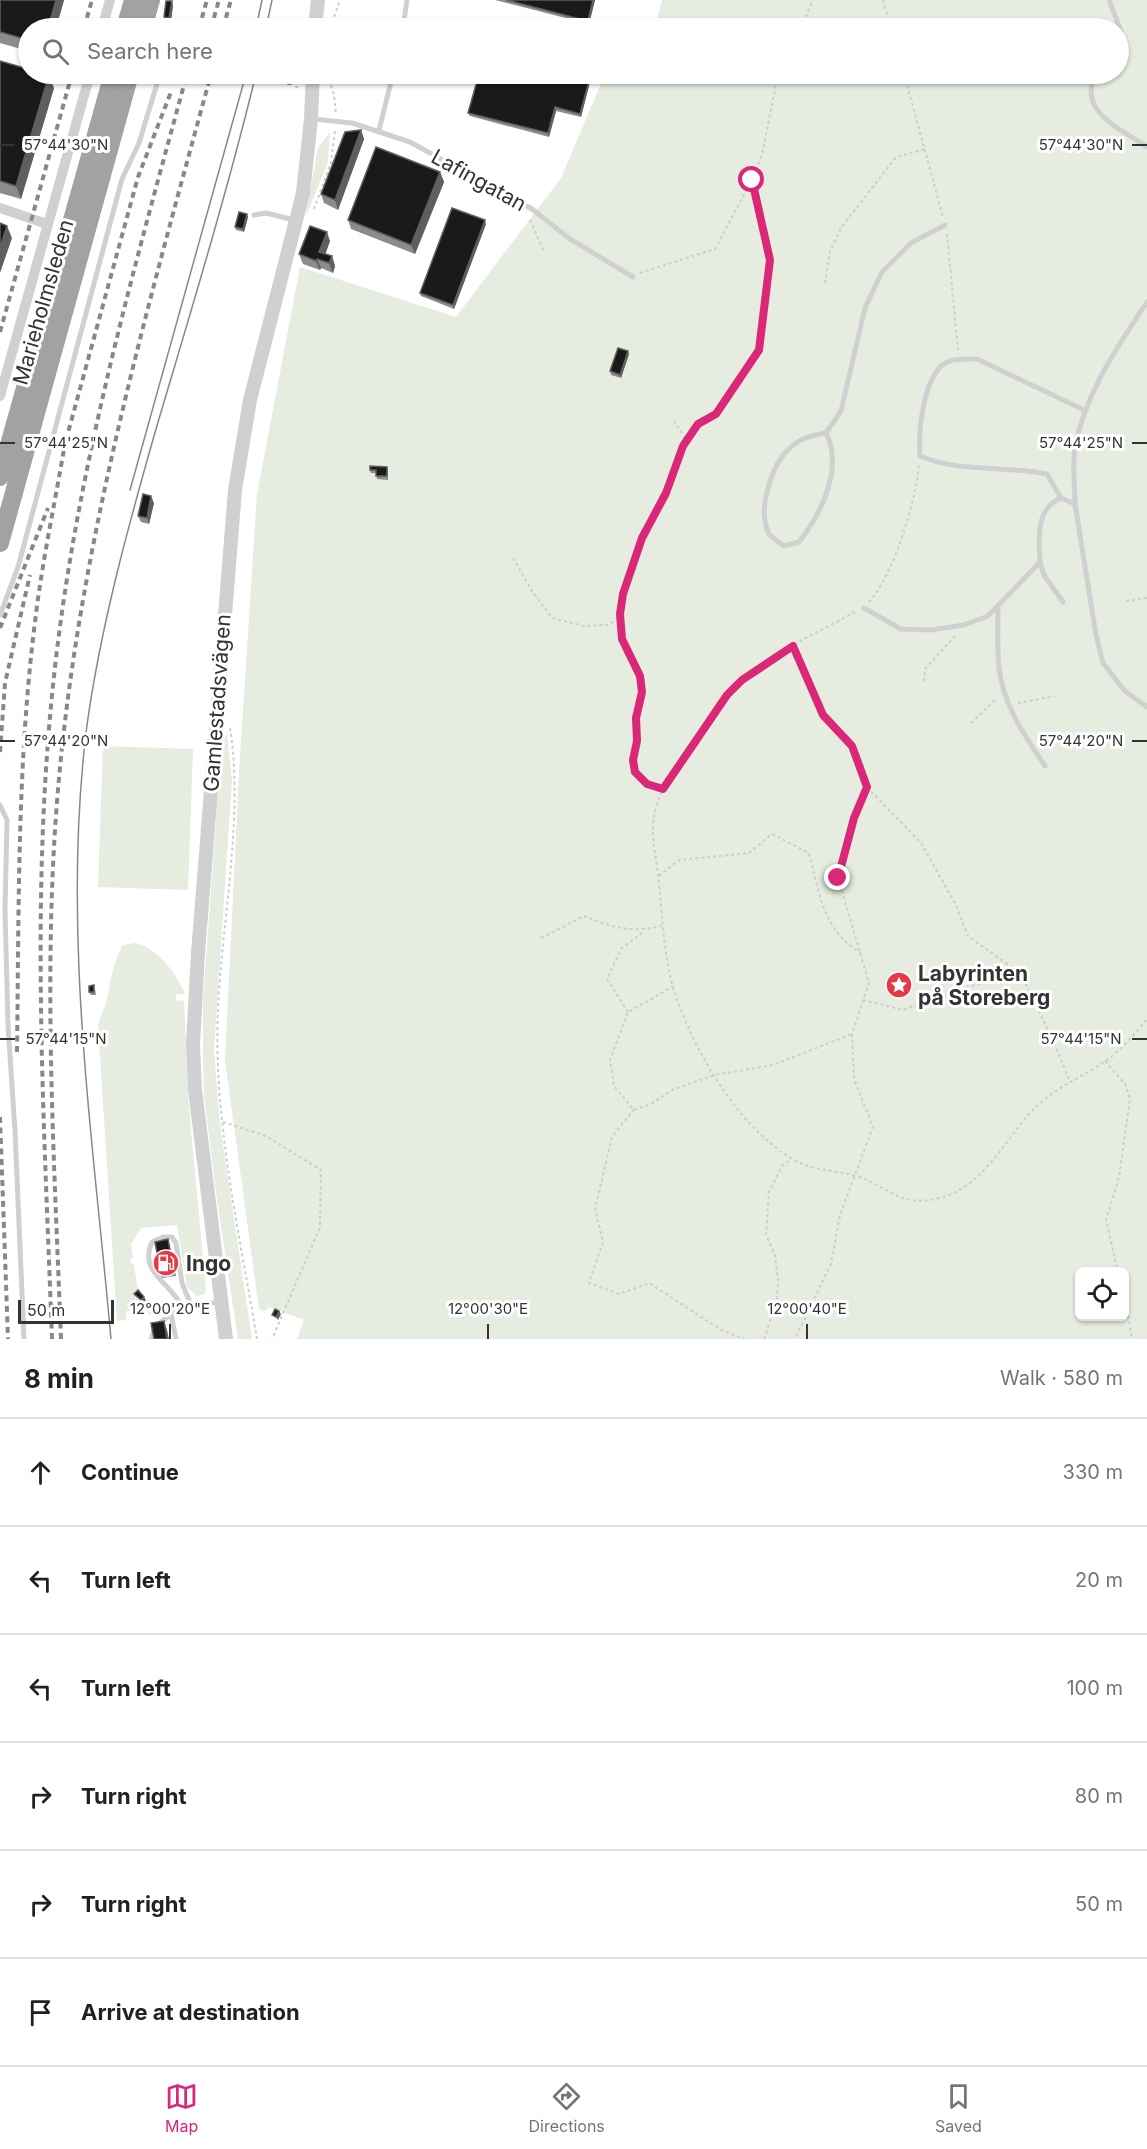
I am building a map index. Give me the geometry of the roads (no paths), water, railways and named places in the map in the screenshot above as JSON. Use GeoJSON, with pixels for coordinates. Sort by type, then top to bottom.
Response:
{"type":"FeatureCollection","features":[{"type":"Feature","properties":{"kind":"highway"},"geometry":{"type":"LineString","coordinates":[[128,18],[134,0]]}},
{"type":"Feature","properties":{"kind":"highway"},"geometry":{"type":"LineString","coordinates":[[146,18],[151,0]]}},
{"type":"Feature","properties":{"kind":"highway","name":"Marieholmsleden"},"geometry":{"type":"LineString","coordinates":[[0,477],[110,84]]}},
{"type":"Feature","properties":{"kind":"highway","name":"Marieholmsleden"},"geometry":{"type":"LineString","coordinates":[[0,543],[127,84]]}},
{"type":"Feature","properties":{"kind":"street"},"geometry":{"type":"LineString","coordinates":[[105,18],[110,0]]}},
{"type":"Feature","properties":{"kind":"street"},"geometry":{"type":"LineString","coordinates":[[316,18],[318,0]]}},
{"type":"Feature","properties":{"kind":"street"},"geometry":{"type":"LineString","coordinates":[[0,396],[87,84]]}},
{"type":"Feature","properties":{"kind":"street","name":"Gamlestadsvägen"},"geometry":{"type":"LineString","coordinates":[[226,1339],[195,1090],[193,1044],[196,983],[235,490],[250,400],[303,193],[313,84]]}},
{"type":"Feature","properties":{"kind":"street"},"geometry":{"type":"LineString","coordinates":[[0,208],[47,224]]}},
{"type":"Feature","properties":{"kind":"lane"},"geometry":{"type":"LineString","coordinates":[[404,18],[407,0]]}},
{"type":"Feature","properties":{"kind":"lane"},"geometry":{"type":"LineString","coordinates":[[1109,0],[1116,18]]}},
{"type":"Feature","properties":{"kind":"lane"},"geometry":{"type":"LineString","coordinates":[[0,615],[18,567],[122,179],[139,143],[157,84]]}},
{"type":"Feature","properties":{"kind":"lane"},"geometry":{"type":"LineString","coordinates":[[379,130],[390,84]]}},
{"type":"Feature","properties":{"kind":"lane"},"geometry":{"type":"LineString","coordinates":[[1091,84],[1091,102],[1100,114],[1147,147]]}},
{"type":"Feature","properties":{"kind":"lane","name":"Lafingatan"},"geometry":{"type":"LineString","coordinates":[[311,119],[336,121],[379,130],[463,169],[633,277]]}},
{"type":"Feature","properties":{"kind":"lane"},"geometry":{"type":"LineString","coordinates":[[254,215],[266,213],[296,221]]}},
{"type":"Feature","properties":{"kind":"lane"},"geometry":{"type":"LineString","coordinates":[[826,433],[833,447],[832,465],[825,497],[799,542],[784,546],[770,535],[765,516],[766,494],[772,474],[790,447],[810,436],[826,433],[841,411],[865,308],[882,272],[911,243],[945,225]]}},
{"type":"Feature","properties":{"kind":"lane"},"geometry":{"type":"LineString","coordinates":[[1147,302],[1108,363],[1084,410],[1074,450],[1075,504],[1096,635],[1103,663],[1125,692],[1147,707]]}},
{"type":"Feature","properties":{"kind":"lane"},"geometry":{"type":"LineString","coordinates":[[1075,504],[1061,498],[1047,474],[1026,470],[940,465],[920,456],[918,434],[930,385],[942,365],[959,359],[977,359],[1084,410]]}},
{"type":"Feature","properties":{"kind":"lane"},"geometry":{"type":"LineString","coordinates":[[1061,498],[1052,502],[1044,512],[1039,532],[1040,562],[1044,575],[1063,602]]}},
{"type":"Feature","properties":{"kind":"lane"},"geometry":{"type":"LineString","coordinates":[[864,608],[901,629],[931,630],[958,626],[988,615],[1040,562]]}},
{"type":"Feature","properties":{"kind":"lane"},"geometry":{"type":"LineString","coordinates":[[998,607],[999,670],[1005,693],[1023,734],[1045,766]]}},
{"type":"Feature","properties":{"kind":"lane"},"geometry":{"type":"LineString","coordinates":[[0,805],[7,820],[5,910],[8,1014],[24,1339]]}},
{"type":"Feature","properties":{"kind":"lane"},"geometry":{"type":"LineString","coordinates":[[183,1307],[177,1295],[156,1275],[149,1263],[147,1253],[152,1242],[163,1237],[172,1237],[176,1243],[182,1283],[190,1305]]}},
{"type":"Feature","properties":{"kind":"lane"},"geometry":{"type":"LineString","coordinates":[[151,1339],[155,1327],[183,1307],[221,1302]]}},
{"type":"Feature","properties":{"kind":"lane"},"geometry":{"type":"LineString","coordinates":[[171,1314],[176,1339]]}},
{"type":"Feature","properties":{"kind":"tram line"},"geometry":{"type":"LineString","coordinates":[[258,18],[262,0]]}},
{"type":"Feature","properties":{"kind":"tram line"},"geometry":{"type":"LineString","coordinates":[[268,18],[272,0]]}},
{"type":"Feature","properties":{"kind":"tram line"},"geometry":{"type":"LineString","coordinates":[[130,490],[243,84]]}},
{"type":"Feature","properties":{"kind":"tram line"},"geometry":{"type":"LineString","coordinates":[[111,1339],[82,1032],[78,955],[77,878],[80,802],[87,725],[100,650],[126,539],[221,208],[254,84]]}},
{"type":"Feature","properties":{"kind":"railway"},"geometry":{"type":"LineString","coordinates":[[87,18],[92,0]]}},
{"type":"Feature","properties":{"kind":"railway"},"geometry":{"type":"LineString","coordinates":[[202,18],[207,0]]}},
{"type":"Feature","properties":{"kind":"railway"},"geometry":{"type":"LineString","coordinates":[[214,18],[219,0]]}},
{"type":"Feature","properties":{"kind":"railway"},"geometry":{"type":"LineString","coordinates":[[226,18],[231,0]]}},
{"type":"Feature","properties":{"kind":"railway"},"geometry":{"type":"LineString","coordinates":[[0,332],[69,84]]}},
{"type":"Feature","properties":{"kind":"railway"},"geometry":{"type":"LineString","coordinates":[[52,1339],[43,1090],[41,925],[42,842],[54,676],[76,523],[108,372],[184,84]]}},
{"type":"Feature","properties":{"kind":"railway"},"geometry":{"type":"LineString","coordinates":[[61,1339],[50,989],[54,848],[69,688],[83,599],[120,423],[141,335],[208,84]]}},
{"type":"Feature","properties":{"kind":"railway"},"geometry":{"type":"LineString","coordinates":[[63,451],[138,177],[171,92]]}},
{"type":"Feature","properties":{"kind":"railway"},"geometry":{"type":"LineString","coordinates":[[17,1052],[20,837],[29,676],[38,600],[65,443]]}},
{"type":"Feature","properties":{"kind":"railway"},"geometry":{"type":"LineString","coordinates":[[0,628],[48,508]]}},
{"type":"Feature","properties":{"kind":"railway"},"geometry":{"type":"LineString","coordinates":[[0,752],[5,683],[30,575]]}},
{"type":"Feature","properties":{"kind":"railway"},"geometry":{"type":"LineString","coordinates":[[0,1117],[8,1339]]}},
{"type":"Feature","properties":{"kind":"place","name":"Labyrinten på Storeberg"},"geometry":{"type":"Point","coordinates":[899,985]}},
{"type":"Feature","properties":{"kind":"place","name":"Ingo"},"geometry":{"type":"Point","coordinates":[166,1263]}}]}
